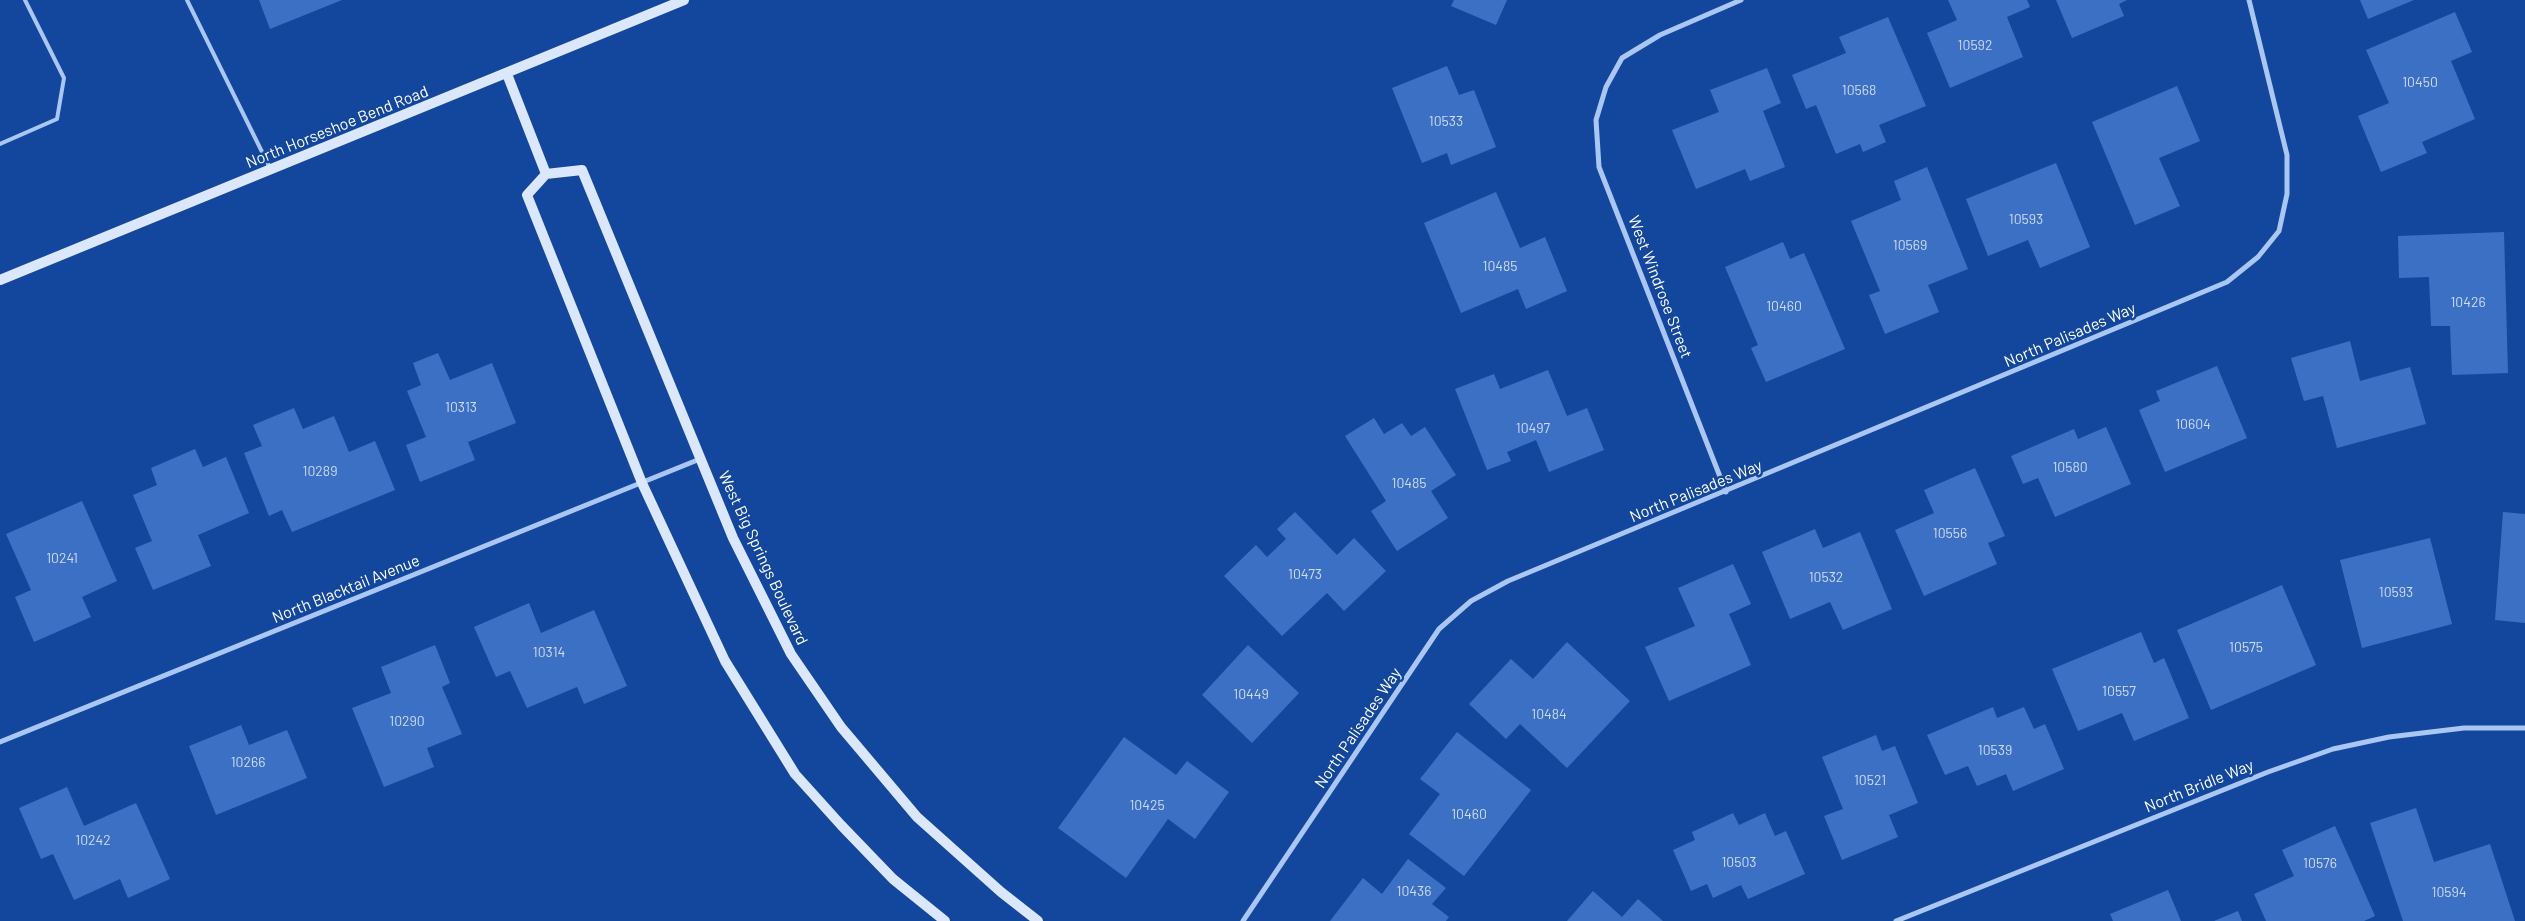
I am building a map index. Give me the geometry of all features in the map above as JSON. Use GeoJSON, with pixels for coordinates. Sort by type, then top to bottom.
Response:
{"type":"FeatureCollection","features":[{"type":"Feature","properties":{"kind":"street","name":"North Horseshoe Bend Road"},"geometry":{"type":"LineString","coordinates":[[0,280],[684,0]]}},
{"type":"Feature","properties":{"kind":"street","name":"West Windrose Street"},"geometry":{"type":"LineString","coordinates":[[1726,492],[1599,167],[1596,120],[1606,87],[1622,58],[1660,35],[1741,0]]}},
{"type":"Feature","properties":{"kind":"street","name":"North Palisades Way"},"geometry":{"type":"LineString","coordinates":[[1243,921],[1439,629],[1471,601],[1508,581],[1726,492],[2227,282],[2258,257],[2279,231],[2288,194],[2287,155],[2249,0]]}},
{"type":"Feature","properties":{"kind":"street"},"geometry":{"type":"LineString","coordinates":[[507,74],[546,174],[527,195],[642,483],[725,661],[795,774],[840,825],[893,879],[945,921]]}},
{"type":"Feature","properties":{"kind":"street","name":"West Big Springs Boulevard"},"geometry":{"type":"LineString","coordinates":[[546,174],[582,170],[733,538],[791,654],[841,727],[917,817],[1000,892],[1038,921]]}},
{"type":"Feature","properties":{"kind":"street","name":"North Blacktail Avenue"},"geometry":{"type":"LineString","coordinates":[[0,742],[701,459]]}},
{"type":"Feature","properties":{"kind":"street","name":"North Bridle Way"},"geometry":{"type":"LineString","coordinates":[[1896,921],[2268,772],[2333,749],[2389,737],[2464,728],[2525,728]]}},
{"type":"Feature","properties":{"kind":"lane"},"geometry":{"type":"LineString","coordinates":[[0,144],[57,119],[64,78],[25,0]]}},
{"type":"Feature","properties":{"kind":"lane"},"geometry":{"type":"LineString","coordinates":[[187,0],[271,170]]}},
{"type":"Feature","properties":{"kind":"building"},"geometry":{"type":"Polygon","coordinates":[[[259,0],[342,0],[270,29],[259,0]]]}},
{"type":"Feature","properties":{"kind":"building"},"geometry":{"type":"Polygon","coordinates":[[[1454,0],[1507,0],[1496,25],[1451,6],[1454,0]]]}},
{"type":"Feature","properties":{"kind":"building"},"geometry":{"type":"Polygon","coordinates":[[[1948,0],[2027,0],[2030,7],[2007,17],[2023,57],[1950,88],[1927,33],[1957,20],[1948,0]]]}},
{"type":"Feature","properties":{"kind":"building"},"geometry":{"type":"Polygon","coordinates":[[[2056,0],[2127,0],[2119,4],[2124,16],[2072,38],[2056,0]]]}},
{"type":"Feature","properties":{"kind":"building"},"geometry":{"type":"Polygon","coordinates":[[[2360,0],[2414,0],[2368,19],[2360,0]]]}},
{"type":"Feature","properties":{"kind":"building"},"geometry":{"type":"Polygon","coordinates":[[[2455,12],[2472,52],[2451,61],[2475,119],[2422,142],[2427,153],[2381,172],[2358,116],[2389,103],[2366,50],[2455,12]]]}},
{"type":"Feature","properties":{"kind":"building"},"geometry":{"type":"Polygon","coordinates":[[[1888,17],[1926,106],[1879,125],[1886,142],[1863,152],[1860,144],[1836,154],[1816,105],[1806,109],[1792,75],[1846,53],[1839,37],[1888,17]]]}},
{"type":"Feature","properties":{"kind":"building"},"geometry":{"type":"Polygon","coordinates":[[[1447,66],[1459,95],[1474,90],[1496,147],[1451,165],[1447,153],[1422,163],[1392,88],[1447,66]]]}},
{"type":"Feature","properties":{"kind":"building"},"geometry":{"type":"Polygon","coordinates":[[[1767,68],[1781,103],[1763,111],[1785,167],[1750,181],[1745,169],[1696,189],[1672,130],[1719,112],[1710,90],[1767,68]]]}},
{"type":"Feature","properties":{"kind":"building"},"geometry":{"type":"Polygon","coordinates":[[[2177,86],[2200,141],[2159,158],[2180,206],[2135,225],[2092,122],[2177,86]]]}},
{"type":"Feature","properties":{"kind":"building"},"geometry":{"type":"Polygon","coordinates":[[[2056,163],[2090,247],[2040,268],[2028,240],[1988,256],[1966,199],[2056,163]]]}},
{"type":"Feature","properties":{"kind":"building"},"geometry":{"type":"Polygon","coordinates":[[[1927,167],[1968,269],[1928,285],[1939,312],[1885,334],[1869,295],[1880,291],[1851,221],[1901,200],[1894,181],[1927,167]]]}},
{"type":"Feature","properties":{"kind":"building"},"geometry":{"type":"Polygon","coordinates":[[[1496,192],[1520,248],[1545,237],[1567,291],[1526,309],[1518,289],[1461,313],[1424,223],[1496,192]]]}},
{"type":"Feature","properties":{"kind":"building"},"geometry":{"type":"Polygon","coordinates":[[[2504,232],[2508,373],[2452,375],[2450,326],[2431,326],[2429,277],[2399,278],[2398,236],[2504,232]]]}},
{"type":"Feature","properties":{"kind":"building"},"geometry":{"type":"Polygon","coordinates":[[[1783,242],[1790,259],[1804,253],[1845,349],[1766,382],[1751,348],[1758,345],[1725,267],[1783,242]]]}},
{"type":"Feature","properties":{"kind":"building"},"geometry":{"type":"Polygon","coordinates":[[[2350,341],[2360,381],[2410,367],[2426,424],[2337,448],[2323,396],[2304,401],[2291,358],[2350,341]]]}},
{"type":"Feature","properties":{"kind":"building"},"geometry":{"type":"Polygon","coordinates":[[[438,353],[450,380],[492,363],[516,423],[468,442],[475,460],[420,482],[406,445],[426,437],[407,391],[421,385],[413,363],[438,353]]]}},
{"type":"Feature","properties":{"kind":"building"},"geometry":{"type":"Polygon","coordinates":[[[2217,366],[2247,438],[2165,472],[2139,410],[2160,401],[2156,391],[2217,366]]]}},
{"type":"Feature","properties":{"kind":"building"},"geometry":{"type":"Polygon","coordinates":[[[1548,370],[1567,416],[1587,408],[1604,450],[1549,472],[1536,440],[1507,452],[1511,461],[1487,470],[1455,389],[1494,374],[1500,389],[1548,370]]]}},
{"type":"Feature","properties":{"kind":"building"},"geometry":{"type":"Polygon","coordinates":[[[294,408],[303,429],[334,416],[349,452],[375,441],[395,490],[292,532],[282,510],[269,516],[244,453],[262,446],[253,425],[294,408]]]}},
{"type":"Feature","properties":{"kind":"building"},"geometry":{"type":"Polygon","coordinates":[[[1374,418],[1384,434],[1402,423],[1411,436],[1425,427],[1456,475],[1431,491],[1448,518],[1397,551],[1371,511],[1386,501],[1345,436],[1374,418]]]}},
{"type":"Feature","properties":{"kind":"building"},"geometry":{"type":"Polygon","coordinates":[[[2106,427],[2131,484],[2055,517],[2038,478],[2023,484],[2011,456],[2074,429],[2078,439],[2106,427]]]}},
{"type":"Feature","properties":{"kind":"building"},"geometry":{"type":"Polygon","coordinates":[[[195,449],[203,467],[226,457],[249,513],[198,535],[211,566],[153,590],[135,548],[152,541],[133,495],[157,485],[151,468],[195,449]]]}},
{"type":"Feature","properties":{"kind":"building"},"geometry":{"type":"Polygon","coordinates":[[[1975,468],[2005,536],[1988,543],[1997,564],[1924,596],[1895,530],[1934,513],[1924,490],[1975,468]]]}},
{"type":"Feature","properties":{"kind":"building"},"geometry":{"type":"Polygon","coordinates":[[[82,501],[117,581],[82,597],[91,617],[34,642],[15,597],[31,590],[6,534],[82,501]]]}},
{"type":"Feature","properties":{"kind":"building"},"geometry":{"type":"Polygon","coordinates":[[[1295,512],[1337,555],[1354,538],[1386,571],[1344,611],[1327,593],[1282,636],[1224,576],[1256,545],[1267,557],[1286,539],[1277,529],[1295,512]]]}},
{"type":"Feature","properties":{"kind":"building"},"geometry":{"type":"Polygon","coordinates":[[[2503,512],[2525,514],[2525,623],[2495,620],[2503,512]]]}},
{"type":"Feature","properties":{"kind":"building"},"geometry":{"type":"Polygon","coordinates":[[[1815,529],[1823,548],[1860,532],[1892,609],[1843,630],[1830,602],[1790,619],[1762,552],[1815,529]]]}},
{"type":"Feature","properties":{"kind":"building"},"geometry":{"type":"Polygon","coordinates":[[[2430,538],[2452,624],[2362,648],[2340,560],[2430,538]]]}},
{"type":"Feature","properties":{"kind":"building"},"geometry":{"type":"Polygon","coordinates":[[[1733,564],[1751,604],[1729,614],[1751,665],[1669,701],[1645,647],[1695,626],[1678,588],[1733,564]]]}},
{"type":"Feature","properties":{"kind":"building"},"geometry":{"type":"Polygon","coordinates":[[[2282,585],[2316,665],[2211,710],[2177,630],[2282,585]]]}},
{"type":"Feature","properties":{"kind":"building"},"geometry":{"type":"Polygon","coordinates":[[[529,603],[541,633],[594,610],[627,686],[584,704],[577,687],[527,708],[510,671],[496,677],[474,627],[529,603]]]}},
{"type":"Feature","properties":{"kind":"building"},"geometry":{"type":"Polygon","coordinates":[[[2141,632],[2154,663],[2164,658],[2189,718],[2134,741],[2122,713],[2078,731],[2052,669],[2141,632]]]}},
{"type":"Feature","properties":{"kind":"building"},"geometry":{"type":"Polygon","coordinates":[[[1567,642],[1630,701],[1567,768],[1520,724],[1506,739],[1469,704],[1511,659],[1533,679],[1567,642]]]}},
{"type":"Feature","properties":{"kind":"building"},"geometry":{"type":"Polygon","coordinates":[[[435,645],[450,683],[442,687],[462,734],[427,748],[434,767],[384,787],[352,708],[391,693],[381,667],[435,645]]]}},
{"type":"Feature","properties":{"kind":"building"},"geometry":{"type":"Polygon","coordinates":[[[1248,645],[1299,693],[1252,743],[1202,695],[1248,645]]]}},
{"type":"Feature","properties":{"kind":"building"},"geometry":{"type":"Polygon","coordinates":[[[1993,707],[1997,718],[2024,707],[2034,729],[2045,724],[2064,769],[2013,791],[2006,774],[1977,786],[1968,766],[1945,775],[1927,735],[1993,707]]]}},
{"type":"Feature","properties":{"kind":"building"},"geometry":{"type":"Polygon","coordinates":[[[241,725],[249,745],[287,730],[307,778],[216,815],[189,746],[241,725]]]}},
{"type":"Feature","properties":{"kind":"building"},"geometry":{"type":"Polygon","coordinates":[[[1457,732],[1531,790],[1464,876],[1409,834],[1440,794],[1420,779],[1457,732]]]}},
{"type":"Feature","properties":{"kind":"building"},"geometry":{"type":"Polygon","coordinates":[[[1876,735],[1882,751],[1895,746],[1918,803],[1889,815],[1898,837],[1842,860],[1824,816],[1843,809],[1822,757],[1876,735]]]}},
{"type":"Feature","properties":{"kind":"building"},"geometry":{"type":"Polygon","coordinates":[[[1124,737],[1176,775],[1187,761],[1229,792],[1195,839],[1168,819],[1126,878],[1058,828],[1124,737]]]}},
{"type":"Feature","properties":{"kind":"building"},"geometry":{"type":"Polygon","coordinates":[[[67,787],[84,826],[136,803],[170,879],[128,898],[120,879],[74,900],[53,854],[41,859],[19,808],[67,787]]]}},
{"type":"Feature","properties":{"kind":"building"},"geometry":{"type":"Polygon","coordinates":[[[2416,808],[2434,862],[2490,844],[2515,921],[2403,921],[2370,823],[2416,808]]]}},
{"type":"Feature","properties":{"kind":"building"},"geometry":{"type":"Polygon","coordinates":[[[1733,813],[1739,825],[1765,813],[1775,836],[1786,831],[1805,874],[1748,899],[1741,885],[1713,898],[1707,884],[1691,891],[1673,850],[1695,840],[1692,832],[1733,813]]]}},
{"type":"Feature","properties":{"kind":"building"},"geometry":{"type":"Polygon","coordinates":[[[2335,826],[2375,916],[2364,921],[2266,921],[2254,894],[2294,876],[2282,850],[2335,826]]]}},
{"type":"Feature","properties":{"kind":"building"},"geometry":{"type":"Polygon","coordinates":[[[1408,859],[1446,888],[1432,904],[1449,917],[1446,921],[1330,921],[1363,878],[1382,894],[1408,859]]]}},
{"type":"Feature","properties":{"kind":"building"},"geometry":{"type":"Polygon","coordinates":[[[2168,890],[2181,921],[2113,921],[2110,914],[2168,890]]]}},
{"type":"Feature","properties":{"kind":"building"},"geometry":{"type":"Polygon","coordinates":[[[1593,891],[1622,917],[1638,899],[1663,921],[1567,921],[1593,891]]]}},
{"type":"Feature","properties":{"kind":"building"},"geometry":{"type":"Polygon","coordinates":[[[2238,911],[2242,921],[2214,921],[2238,911]]]}}]}
